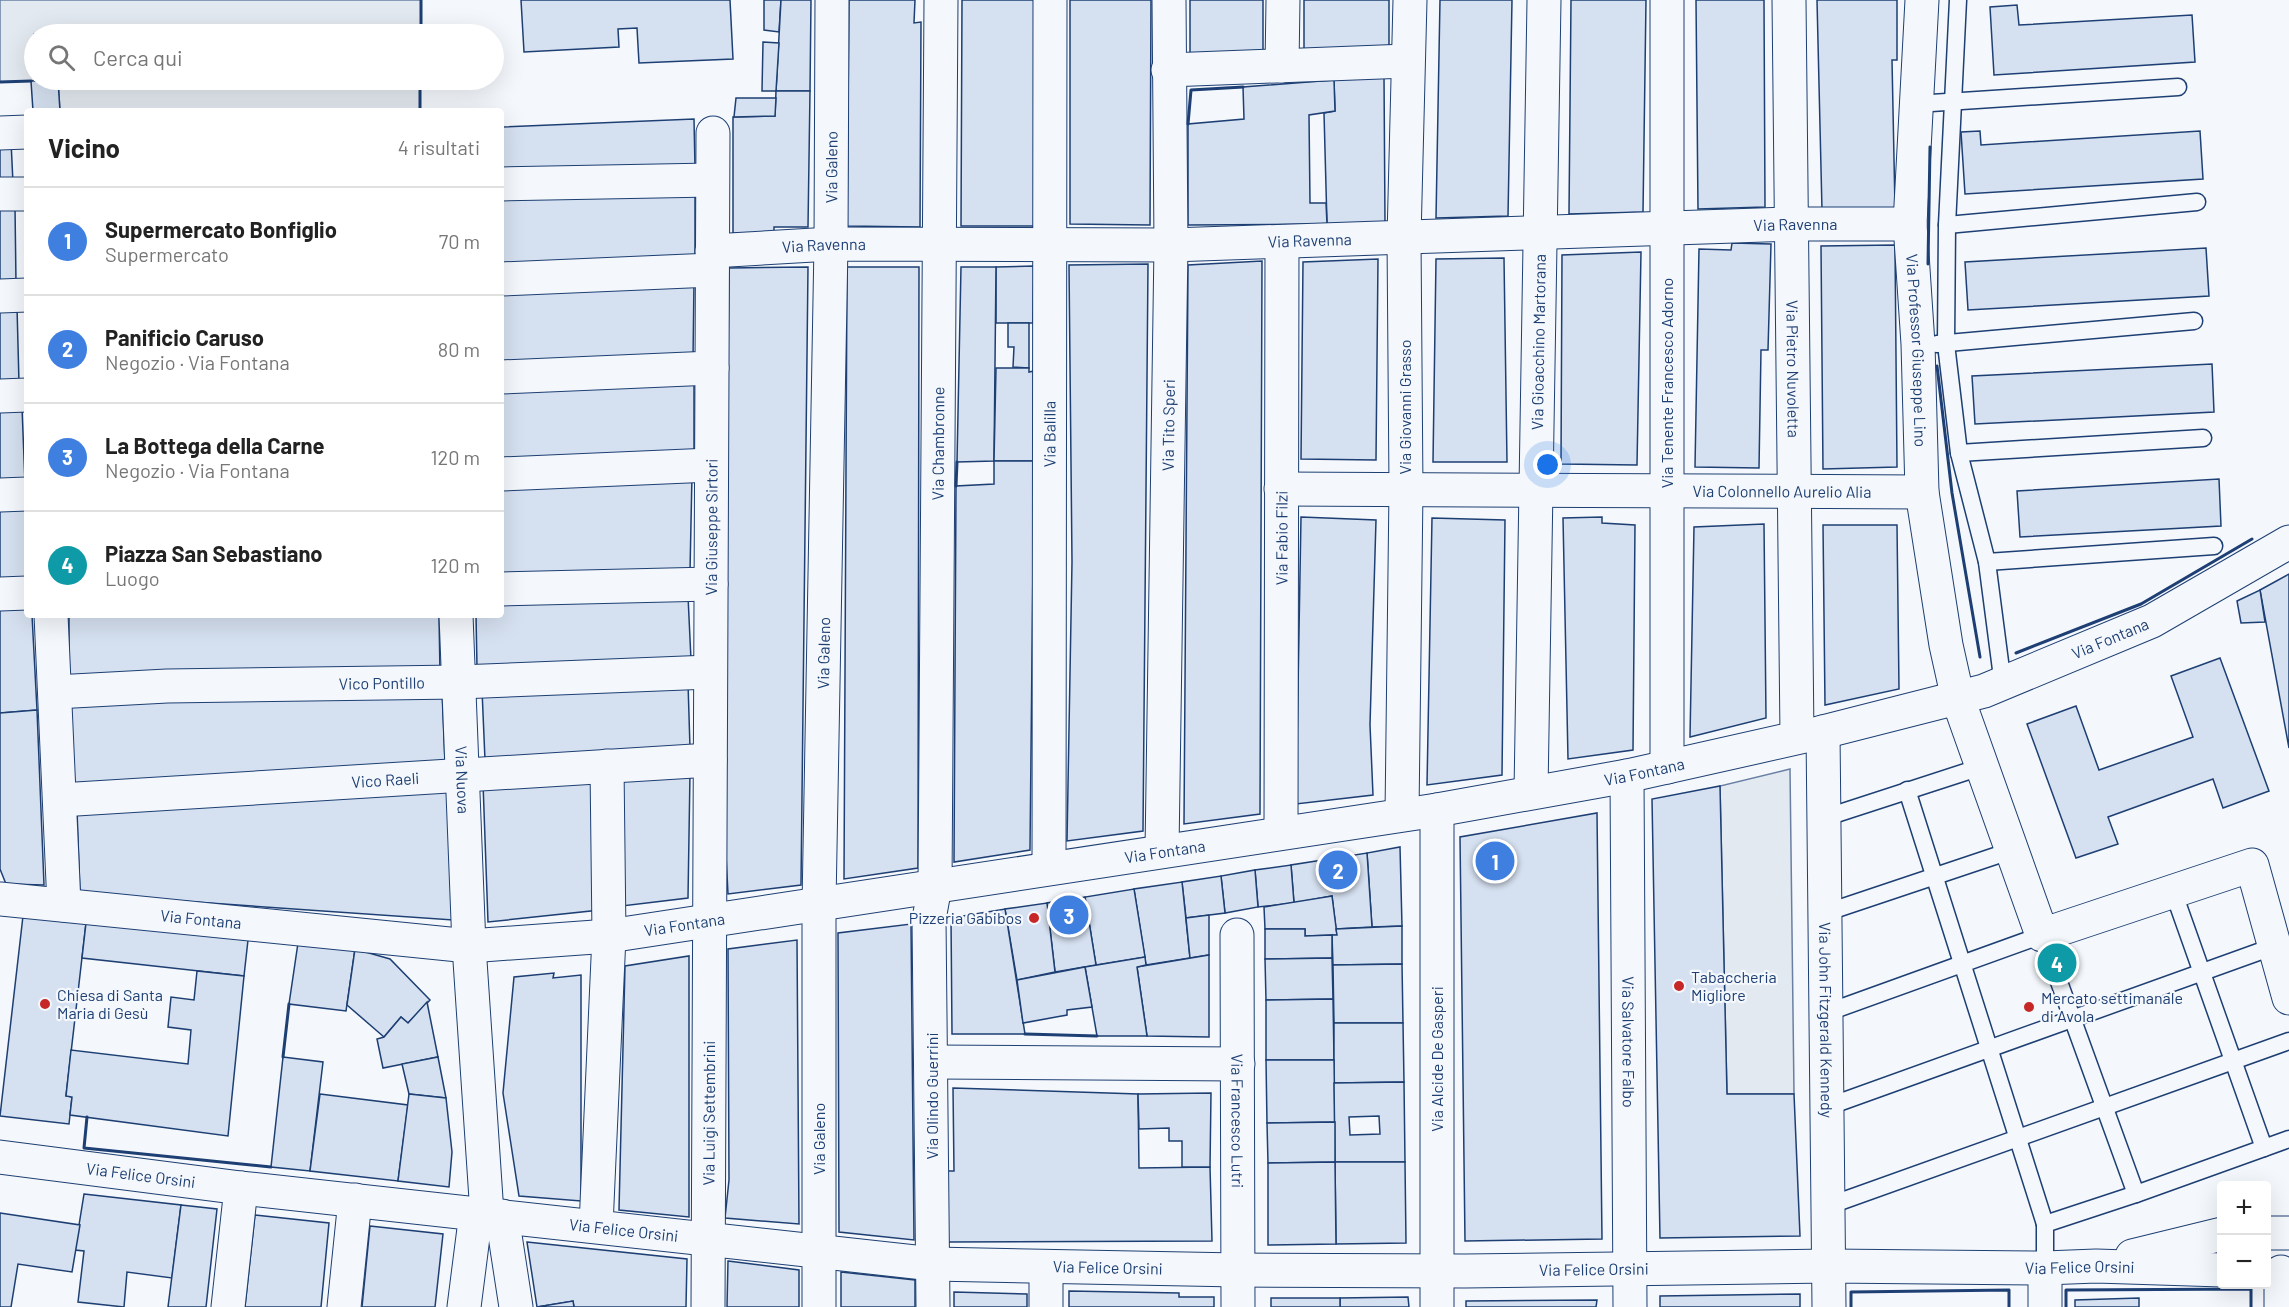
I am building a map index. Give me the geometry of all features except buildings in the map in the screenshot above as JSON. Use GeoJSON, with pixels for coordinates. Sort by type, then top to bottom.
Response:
{"type":"FeatureCollection","features":[{"type":"Feature","properties":{"kind":"street","name":"Via Galeno"},"geometry":{"type":"LineString","coordinates":[[819,1307],[819,904],[831,244],[832,0]]}},
{"type":"Feature","properties":{"kind":"street","name":"Via Chambronne"},"geometry":{"type":"LineString","coordinates":[[935,886],[940,0]]}},
{"type":"Feature","properties":{"kind":"street","name":"Via Balilla"},"geometry":{"type":"LineString","coordinates":[[1049,868],[1050,0]]}},
{"type":"Feature","properties":{"kind":"street","name":"Via Tito Speri"},"geometry":{"type":"LineString","coordinates":[[1162,852],[1171,245],[1169,0]]}},
{"type":"Feature","properties":{"kind":"street"},"geometry":{"type":"LineString","coordinates":[[1282,66],[1283,0]]}},
{"type":"Feature","properties":{"kind":"street","name":"Via Giovanni Grasso"},"geometry":{"type":"LineString","coordinates":[[1402,814],[1406,489],[1404,238],[1410,0]]}},
{"type":"Feature","properties":{"kind":"street","name":"Via Gioacchino Martorana"},"geometry":{"type":"LineString","coordinates":[[1531,792],[1544,0]]}},
{"type":"Feature","properties":{"kind":"street","name":"Via Tenente Francesco Adorno"},"geometry":{"type":"LineString","coordinates":[[1667,0],[1667,767]]}},
{"type":"Feature","properties":{"kind":"street","name":"Via Pietro Nuvoletta"},"geometry":{"type":"LineString","coordinates":[[1788,0],[1794,491],[1810,735]]}},
{"type":"Feature","properties":{"kind":"street","name":"Via Professor Giuseppe Lino"},"geometry":{"type":"LineString","coordinates":[[1922,0],[1910,224],[1932,344],[1922,492],[1946,645],[1958,699],[2042,935]]}},
{"type":"Feature","properties":{"kind":"street"},"geometry":{"type":"LineString","coordinates":[[1168,70],[1407,61]]}},
{"type":"Feature","properties":{"kind":"street"},"geometry":{"type":"LineString","coordinates":[[0,133],[24,132]]}},
{"type":"Feature","properties":{"kind":"street","name":"Via Giuseppe Sirtori"},"geometry":{"type":"LineString","coordinates":[[709,921],[713,133]]}},
{"type":"Feature","properties":{"kind":"street"},"geometry":{"type":"LineString","coordinates":[[504,184],[712,180]]}},
{"type":"Feature","properties":{"kind":"street"},"geometry":{"type":"LineString","coordinates":[[0,194],[24,194]]}},
{"type":"Feature","properties":{"kind":"street","name":"Via Ravenna"},"geometry":{"type":"LineString","coordinates":[[504,279],[712,260],[831,244],[1171,245],[1791,224],[1910,224]]}},
{"type":"Feature","properties":{"kind":"street","name":"Via Fabio Filzi"},"geometry":{"type":"LineString","coordinates":[[1281,832],[1282,242]]}},
{"type":"Feature","properties":{"kind":"street"},"geometry":{"type":"LineString","coordinates":[[0,296],[24,296]]}},
{"type":"Feature","properties":{"kind":"street"},"geometry":{"type":"LineString","coordinates":[[504,376],[712,368]]}},
{"type":"Feature","properties":{"kind":"street"},"geometry":{"type":"LineString","coordinates":[[0,396],[24,395]]}},
{"type":"Feature","properties":{"kind":"street"},"geometry":{"type":"LineString","coordinates":[[504,474],[711,465]]}},
{"type":"Feature","properties":{"kind":"street","name":"Via Colonnello Aurelio Alia"},"geometry":{"type":"LineString","coordinates":[[1281,489],[1922,492]]}},
{"type":"Feature","properties":{"kind":"street"},"geometry":{"type":"LineString","coordinates":[[0,495],[24,494]]}},
{"type":"Feature","properties":{"kind":"street","name":"Via Fontana"},"geometry":{"type":"LineString","coordinates":[[0,899],[469,946],[609,936],[1437,810],[1627,776],[1810,735],[1958,699],[2003,685],[2152,621],[2289,542]]}},
{"type":"Feature","properties":{"kind":"street"},"geometry":{"type":"LineString","coordinates":[[504,589],[711,584]]}},
{"type":"Feature","properties":{"kind":"street"},"geometry":{"type":"LineString","coordinates":[[0,594],[24,593]]}},
{"type":"Feature","properties":{"kind":"street"},"geometry":{"type":"LineString","coordinates":[[51,618],[64,905]]}},
{"type":"Feature","properties":{"kind":"street","name":"Via Nuova"},"geometry":{"type":"LineString","coordinates":[[456,618],[469,946],[488,1215]]}},
{"type":"Feature","properties":{"kind":"street","name":"Vico Pontillo"},"geometry":{"type":"LineString","coordinates":[[55,692],[167,686],[459,682],[710,672]]}},
{"type":"Feature","properties":{"kind":"street","name":"Via John Fitzgerald Kennedy"},"geometry":{"type":"LineString","coordinates":[[1810,735],[1824,818],[1829,1307]]}},
{"type":"Feature","properties":{"kind":"street","name":"Vico Raeli"},"geometry":{"type":"LineString","coordinates":[[60,800],[710,760]]}},
{"type":"Feature","properties":{"kind":"street"},"geometry":{"type":"LineString","coordinates":[[596,1226],[609,936],[607,766]]}},
{"type":"Feature","properties":{"kind":"street","name":"Via Salvatore Falbo"},"geometry":{"type":"LineString","coordinates":[[1627,776],[1630,1307]]}},
{"type":"Feature","properties":{"kind":"street","name":"Via Alcide De Gasperi"},"geometry":{"type":"LineString","coordinates":[[1437,810],[1437,1307]]}},
{"type":"Feature","properties":{"kind":"street"},"geometry":{"type":"LineString","coordinates":[[2042,935],[2252,865],[2289,998]]}},
{"type":"Feature","properties":{"kind":"street","name":"Via Olindo Guerrini"},"geometry":{"type":"LineString","coordinates":[[933,1307],[933,1062],[929,919],[935,886]]}},
{"type":"Feature","properties":{"kind":"street","name":"Via Luigi Settembrini"},"geometry":{"type":"LineString","coordinates":[[708,1307],[709,921]]}},
{"type":"Feature","properties":{"kind":"street","name":"Via Francesco Lutri"},"geometry":{"type":"LineString","coordinates":[[1237,935],[1238,1307]]}},
{"type":"Feature","properties":{"kind":"street"},"geometry":{"type":"LineString","coordinates":[[933,1062],[1238,1064]]}},
{"type":"Feature","properties":{"kind":"street","name":"Via Felice Orsini"},"geometry":{"type":"LineString","coordinates":[[0,1157],[241,1188],[933,1264],[1046,1268],[1436,1271],[1829,1266],[2045,1268],[2096,1266],[2217,1270]]}},
{"type":"Feature","properties":{"kind":"street"},"geometry":{"type":"LineString","coordinates":[[228,1307],[241,1188]]}},
{"type":"Feature","properties":{"kind":"street"},"geometry":{"type":"LineString","coordinates":[[344,1307],[355,1200]]}},
{"type":"Feature","properties":{"kind":"street"},"geometry":{"type":"LineString","coordinates":[[464,1307],[488,1215]]}},
{"type":"Feature","properties":{"kind":"street"},"geometry":{"type":"LineString","coordinates":[[488,1215],[516,1307]]}},
{"type":"Feature","properties":{"kind":"street"},"geometry":{"type":"LineString","coordinates":[[2271,1233],[2289,1233]]}},
{"type":"Feature","properties":{"kind":"street"},"geometry":{"type":"LineString","coordinates":[[2096,1266],[2218,1235]]}},
{"type":"Feature","properties":{"kind":"street"},"geometry":{"type":"LineString","coordinates":[[1046,1268],[1046,1307]]}},
{"type":"Feature","properties":{"kind":"street"},"geometry":{"type":"LineString","coordinates":[[2045,1268],[2045,1307]]}},
{"type":"Feature","properties":{"kind":"street"},"geometry":{"type":"LineString","coordinates":[[2279,1272],[2281,1307]]}},
{"type":"Feature","properties":{"kind":"lane"},"geometry":{"type":"LineString","coordinates":[[1958,0],[1947,225],[1932,344],[1986,562],[2003,685]]}},
{"type":"Feature","properties":{"kind":"lane"},"geometry":{"type":"LineString","coordinates":[[1916,104],[2178,87]]}},
{"type":"Feature","properties":{"kind":"lane"},"geometry":{"type":"LineString","coordinates":[[1947,225],[2197,202]]}},
{"type":"Feature","properties":{"kind":"lane"},"geometry":{"type":"LineString","coordinates":[[1932,344],[2194,321]]}},
{"type":"Feature","properties":{"kind":"lane"},"geometry":{"type":"LineString","coordinates":[[1959,453],[2203,438]]}},
{"type":"Feature","properties":{"kind":"lane"},"geometry":{"type":"LineString","coordinates":[[1986,562],[2214,546]]}},
{"type":"Feature","properties":{"kind":"lane"},"geometry":{"type":"LineString","coordinates":[[1824,818],[1982,767]]}},
{"type":"Feature","properties":{"kind":"lane"},"geometry":{"type":"LineString","coordinates":[[1907,790],[2045,1224],[2045,1268]]}},
{"type":"Feature","properties":{"kind":"lane"},"geometry":{"type":"LineString","coordinates":[[1825,913],[2010,850]]}},
{"type":"Feature","properties":{"kind":"lane"},"geometry":{"type":"LineString","coordinates":[[2173,891],[2264,1148]]}},
{"type":"Feature","properties":{"kind":"lane"},"geometry":{"type":"LineString","coordinates":[[1826,1013],[2042,935],[2136,1194]]}},
{"type":"Feature","properties":{"kind":"lane"},"geometry":{"type":"LineString","coordinates":[[1827,1107],[2274,946]]}},
{"type":"Feature","properties":{"kind":"lane"},"geometry":{"type":"LineString","coordinates":[[1828,1206],[2289,1041]]}},
{"type":"Feature","properties":{"kind":"lane"},"geometry":{"type":"LineString","coordinates":[[2045,1224],[2289,1139]]}},
{"type":"Feature","properties":{"kind":"shaded area"},"geometry":{"type":"Polygon","coordinates":[[[0,0],[421,0],[421,24],[24,24],[24,81],[0,82],[0,0]]]}},
{"type":"Feature","properties":{"kind":"shaded area"},"geometry":{"type":"Polygon","coordinates":[[[59,90],[420,90],[420,108],[60,108],[59,90]]]}},
{"type":"Feature","properties":{"kind":"shaded area"},"geometry":{"type":"Polygon","coordinates":[[[1790,769],[1794,1094],[1727,1094],[1720,786],[1790,769]]]}},
{"type":"Feature","properties":{"kind":"wall"},"geometry":{"type":"LineString","coordinates":[[421,0],[421,24]]}},
{"type":"Feature","properties":{"kind":"wall"},"geometry":{"type":"LineString","coordinates":[[0,82],[24,81]]}},
{"type":"Feature","properties":{"kind":"wall"},"geometry":{"type":"LineString","coordinates":[[1188,124],[1191,90],[1243,87]]}},
{"type":"Feature","properties":{"kind":"wall"},"geometry":{"type":"LineString","coordinates":[[420,90],[420,108]]}},
{"type":"Feature","properties":{"kind":"wall"},"geometry":{"type":"LineString","coordinates":[[1928,264],[1930,147]]}},
{"type":"Feature","properties":{"kind":"wall"},"geometry":{"type":"LineString","coordinates":[[1937,366],[1952,493],[1980,657]]}},
{"type":"Feature","properties":{"kind":"wall"},"geometry":{"type":"LineString","coordinates":[[956,486],[957,462]]}},
{"type":"Feature","properties":{"kind":"wall"},"geometry":{"type":"LineString","coordinates":[[2016,653],[2141,604],[2252,539]]}},
{"type":"Feature","properties":{"kind":"wall"},"geometry":{"type":"LineString","coordinates":[[283,1057],[289,1004]]}},
{"type":"Feature","properties":{"kind":"wall"},"geometry":{"type":"LineString","coordinates":[[1025,1034],[1097,1036]]}},
{"type":"Feature","properties":{"kind":"wall"},"geometry":{"type":"LineString","coordinates":[[87,1117],[84,1148],[271,1167]]}},
{"type":"Feature","properties":{"kind":"wall"},"geometry":{"type":"LineString","coordinates":[[2066,1307],[2066,1290],[2251,1289],[2251,1307]]}},
{"type":"Feature","properties":{"kind":"wall"},"geometry":{"type":"LineString","coordinates":[[1851,1307],[1851,1292],[2009,1290],[2009,1307]]}},
{"type":"Feature","properties":{"kind":"place","name":"Supermercato Bonfiglio"},"geometry":{"type":"Point","coordinates":[1495,861]}},
{"type":"Feature","properties":{"kind":"place","name":"Panificio Caruso"},"geometry":{"type":"Point","coordinates":[1338,870]}},
{"type":"Feature","properties":{"kind":"place","name":"La Bottega della Carne"},"geometry":{"type":"Point","coordinates":[1069,915]}},
{"type":"Feature","properties":{"kind":"place","name":"Pizzeria Gabibos"},"geometry":{"type":"Point","coordinates":[1034,918]}},
{"type":"Feature","properties":{"kind":"place","name":"Piazza San Sebastiano"},"geometry":{"type":"Point","coordinates":[2057,963]}},
{"type":"Feature","properties":{"kind":"place","name":"Tabaccheria Migliore"},"geometry":{"type":"Point","coordinates":[1679,986]}},
{"type":"Feature","properties":{"kind":"place","name":"Chiesa di Santa Maria di Gesù"},"geometry":{"type":"Point","coordinates":[45,1004]}},
{"type":"Feature","properties":{"kind":"place","name":"Mercato settimanale di Avola"},"geometry":{"type":"Point","coordinates":[2029,1007]}}]}
